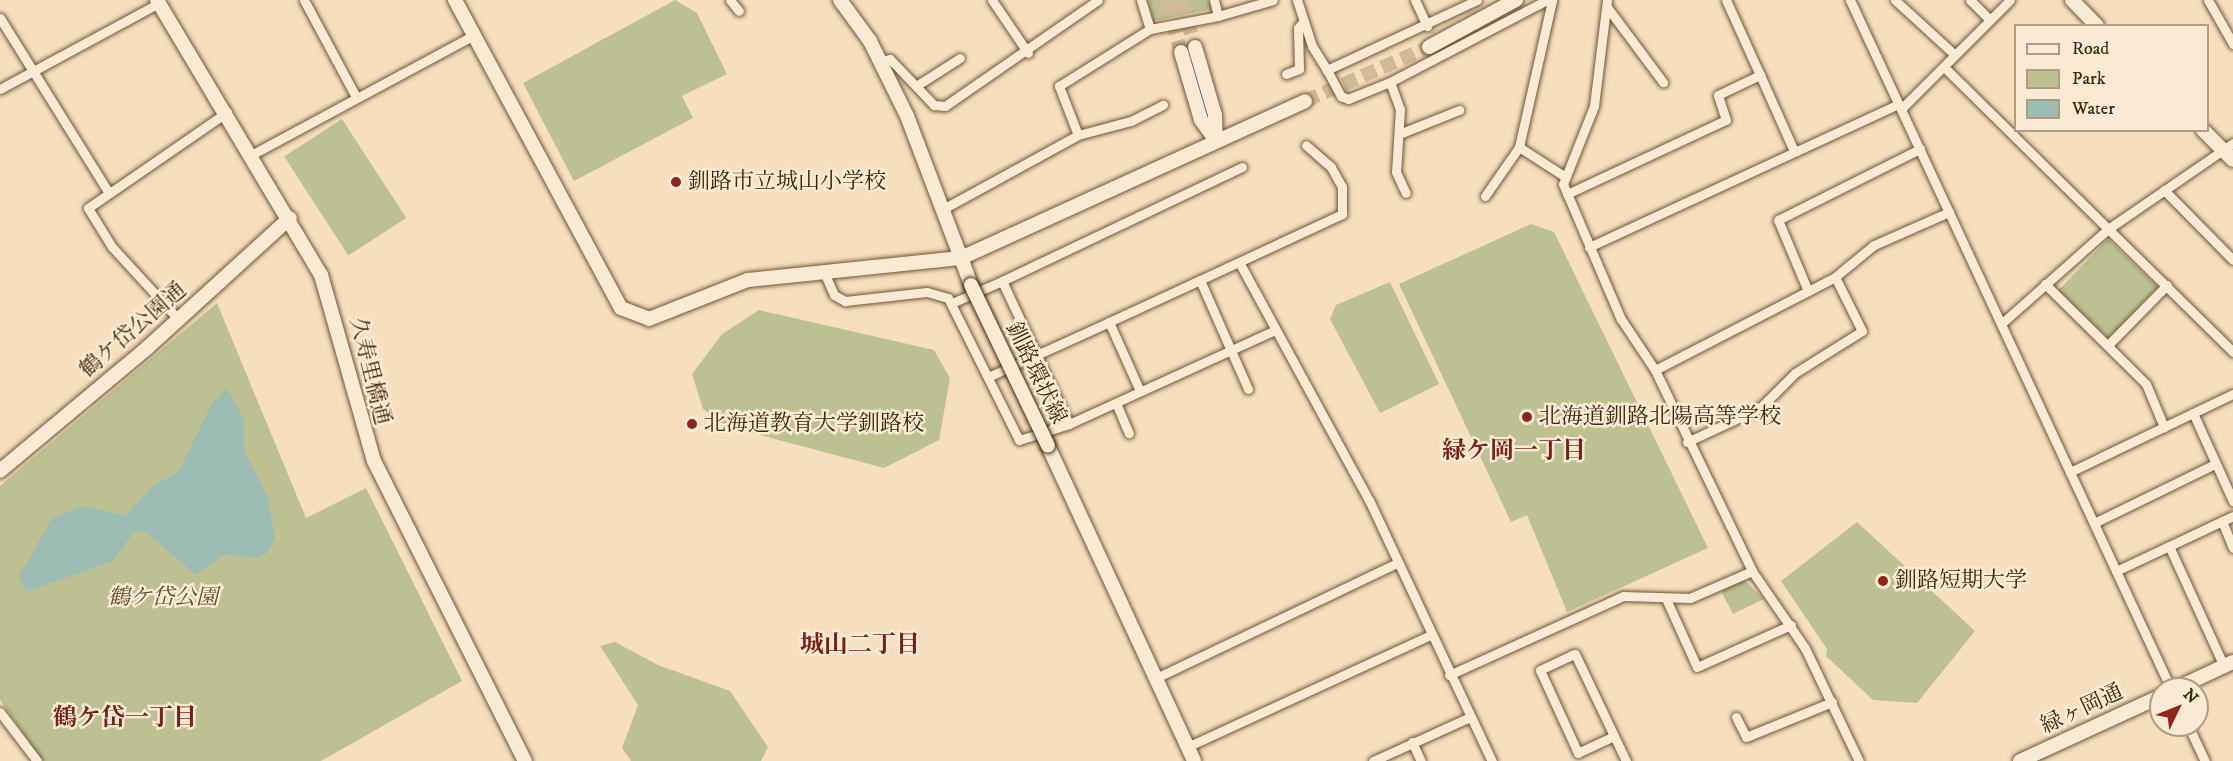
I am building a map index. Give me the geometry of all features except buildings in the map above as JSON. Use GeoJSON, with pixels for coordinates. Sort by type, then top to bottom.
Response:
{"type":"FeatureCollection","features":[{"type":"Feature","properties":{"kind":"street"},"geometry":{"type":"LineString","coordinates":[[456,0],[627,314],[649,319],[748,280],[823,270],[961,258],[1305,101]]}},
{"type":"Feature","properties":{"kind":"street"},"geometry":{"type":"LineString","coordinates":[[730,0],[739,11]]}},
{"type":"Feature","properties":{"kind":"street","name":"釧路環状線"},"geometry":{"type":"LineString","coordinates":[[840,0],[880,61],[943,209],[971,285],[1194,761]]}},
{"type":"Feature","properties":{"kind":"street"},"geometry":{"type":"LineString","coordinates":[[992,0],[1028,53]]}},
{"type":"Feature","properties":{"kind":"street"},"geometry":{"type":"LineString","coordinates":[[880,61],[890,59],[934,105],[945,106],[1028,53],[1098,0]]}},
{"type":"Feature","properties":{"kind":"street"},"geometry":{"type":"LineString","coordinates":[[1141,0],[1150,29]]}},
{"type":"Feature","properties":{"kind":"street"},"geometry":{"type":"LineString","coordinates":[[1214,0],[1218,16]]}},
{"type":"Feature","properties":{"kind":"street"},"geometry":{"type":"LineString","coordinates":[[1078,135],[1059,86],[1150,29],[1218,16],[1273,0]]}},
{"type":"Feature","properties":{"kind":"street"},"geometry":{"type":"LineString","coordinates":[[1297,0],[1303,22],[1327,70],[1348,99],[1390,82],[1547,0]]}},
{"type":"Feature","properties":{"kind":"street"},"geometry":{"type":"LineString","coordinates":[[1415,0],[1427,26]]}},
{"type":"Feature","properties":{"kind":"street"},"geometry":{"type":"LineString","coordinates":[[1327,70],[1427,26],[1477,0]]}},
{"type":"Feature","properties":{"kind":"street"},"geometry":{"type":"LineString","coordinates":[[1429,47],[1516,0]]}},
{"type":"Feature","properties":{"kind":"street"},"geometry":{"type":"LineString","coordinates":[[1485,196],[1519,147],[1552,0]]}},
{"type":"Feature","properties":{"kind":"street"},"geometry":{"type":"LineString","coordinates":[[1726,0],[1794,151]]}},
{"type":"Feature","properties":{"kind":"street"},"geometry":{"type":"LineString","coordinates":[[1850,0],[2167,677]]}},
{"type":"Feature","properties":{"kind":"street"},"geometry":{"type":"LineString","coordinates":[[1895,0],[1955,55]]}},
{"type":"Feature","properties":{"kind":"street"},"geometry":{"type":"LineString","coordinates":[[1970,0],[1990,20]]}},
{"type":"Feature","properties":{"kind":"street"},"geometry":{"type":"LineString","coordinates":[[1589,248],[1794,151],[1900,106],[1944,67],[2010,0]]}},
{"type":"Feature","properties":{"kind":"street"},"geometry":{"type":"LineString","coordinates":[[2072,0],[2095,24]]}},
{"type":"Feature","properties":{"kind":"street"},"geometry":{"type":"LineString","coordinates":[[2208,0],[2233,44]]}},
{"type":"Feature","properties":{"kind":"street"},"geometry":{"type":"LineString","coordinates":[[306,1],[356,97]]}},
{"type":"Feature","properties":{"kind":"street"},"geometry":{"type":"LineString","coordinates":[[0,89],[158,2]]}},
{"type":"Feature","properties":{"kind":"street","name":"久寿里橋通"},"geometry":{"type":"LineString","coordinates":[[158,2],[253,154],[290,218],[333,303],[355,409],[374,461],[525,761]]}},
{"type":"Feature","properties":{"kind":"street"},"geometry":{"type":"LineString","coordinates":[[1607,3],[1663,82]]}},
{"type":"Feature","properties":{"kind":"street"},"geometry":{"type":"LineString","coordinates":[[1607,3],[1594,106],[1564,176],[1567,194],[1621,319],[1655,370],[1687,442],[1752,571],[1791,625],[1832,702],[1859,761]]}},
{"type":"Feature","properties":{"kind":"street"},"geometry":{"type":"LineString","coordinates":[[0,18],[32,73],[109,193]]}},
{"type":"Feature","properties":{"kind":"street"},"geometry":{"type":"LineString","coordinates":[[1286,74],[1299,69],[1298,28],[1303,22]]}},
{"type":"Feature","properties":{"kind":"street"},"geometry":{"type":"LineString","coordinates":[[253,154],[474,34]]}},
{"type":"Feature","properties":{"kind":"street"},"geometry":{"type":"LineString","coordinates":[[1195,47],[1215,115],[1216,141]]}},
{"type":"Feature","properties":{"kind":"street"},"geometry":{"type":"LineString","coordinates":[[1181,52],[1201,120],[1216,141]]}},
{"type":"Feature","properties":{"kind":"street"},"geometry":{"type":"LineString","coordinates":[[916,86],[960,58]]}},
{"type":"Feature","properties":{"kind":"street"},"geometry":{"type":"LineString","coordinates":[[1944,67],[2233,352]]}},
{"type":"Feature","properties":{"kind":"street"},"geometry":{"type":"LineString","coordinates":[[1567,194],[1726,120],[1718,95],[1760,75]]}},
{"type":"Feature","properties":{"kind":"street"},"geometry":{"type":"LineString","coordinates":[[1390,82],[1400,109],[1396,172],[1406,193]]}},
{"type":"Feature","properties":{"kind":"street"},"geometry":{"type":"LineString","coordinates":[[943,209],[1078,135],[1131,121],[1163,105]]}},
{"type":"Feature","properties":{"kind":"street"},"geometry":{"type":"LineString","coordinates":[[1399,134],[1459,110]]}},
{"type":"Feature","properties":{"kind":"street"},"geometry":{"type":"LineString","coordinates":[[179,320],[112,247],[88,208],[227,112]]}},
{"type":"Feature","properties":{"kind":"street"},"geometry":{"type":"LineString","coordinates":[[2206,132],[2228,146],[2233,160]]}},
{"type":"Feature","properties":{"kind":"street"},"geometry":{"type":"LineString","coordinates":[[988,377],[1342,214],[1342,187],[1331,167],[1306,145]]}},
{"type":"Feature","properties":{"kind":"street"},"geometry":{"type":"LineString","coordinates":[[2001,324],[2108,229],[2228,146]]}},
{"type":"Feature","properties":{"kind":"street"},"geometry":{"type":"LineString","coordinates":[[1519,147],[1564,176]]}},
{"type":"Feature","properties":{"kind":"street"},"geometry":{"type":"LineString","coordinates":[[1808,291],[1778,220],[1920,149]]}},
{"type":"Feature","properties":{"kind":"street"},"geometry":{"type":"LineString","coordinates":[[952,303],[1242,167]]}},
{"type":"Feature","properties":{"kind":"street"},"geometry":{"type":"LineString","coordinates":[[2164,190],[2233,260]]}},
{"type":"Feature","properties":{"kind":"street"},"geometry":{"type":"LineString","coordinates":[[1655,370],[1835,277],[1874,245],[1949,212]]}},
{"type":"Feature","properties":{"kind":"street","name":"鶴ケ岱公園通"},"geometry":{"type":"LineString","coordinates":[[0,471],[179,320],[290,218]]}},
{"type":"Feature","properties":{"kind":"street"},"geometry":{"type":"LineString","coordinates":[[1239,262],[1397,563],[1492,761]]}},
{"type":"Feature","properties":{"kind":"street"},"geometry":{"type":"LineString","coordinates":[[823,270],[834,295],[845,301],[927,292],[952,303],[1019,440],[1069,424],[1275,330]]}},
{"type":"Feature","properties":{"kind":"street"},"geometry":{"type":"LineString","coordinates":[[1687,442],[1760,408],[1795,373],[1862,331],[1835,277]]}},
{"type":"Feature","properties":{"kind":"street"},"geometry":{"type":"LineString","coordinates":[[1200,280],[1248,389]]}},
{"type":"Feature","properties":{"kind":"street"},"geometry":{"type":"LineString","coordinates":[[1002,281],[1069,424]]}},
{"type":"Feature","properties":{"kind":"street"},"geometry":{"type":"LineString","coordinates":[[2045,284],[2146,384],[2164,427]]}},
{"type":"Feature","properties":{"kind":"street"},"geometry":{"type":"LineString","coordinates":[[2108,345],[2167,285]]}},
{"type":"Feature","properties":{"kind":"street"},"geometry":{"type":"LineString","coordinates":[[1109,322],[1140,391]]}},
{"type":"Feature","properties":{"kind":"street"},"geometry":{"type":"LineString","coordinates":[[2070,472],[2233,394]]}},
{"type":"Feature","properties":{"kind":"street"},"geometry":{"type":"LineString","coordinates":[[1116,403],[1129,433]]}},
{"type":"Feature","properties":{"kind":"street"},"geometry":{"type":"LineString","coordinates":[[2193,413],[2233,501]]}},
{"type":"Feature","properties":{"kind":"street"},"geometry":{"type":"LineString","coordinates":[[2094,523],[2215,464]]}},
{"type":"Feature","properties":{"kind":"street"},"geometry":{"type":"LineString","coordinates":[[2116,571],[2233,516]]}},
{"type":"Feature","properties":{"kind":"street"},"geometry":{"type":"LineString","coordinates":[[2222,521],[2233,548]]}},
{"type":"Feature","properties":{"kind":"street"},"geometry":{"type":"LineString","coordinates":[[2169,546],[2229,664],[2200,677]]}},
{"type":"Feature","properties":{"kind":"street"},"geometry":{"type":"LineString","coordinates":[[1156,678],[1397,563]]}},
{"type":"Feature","properties":{"kind":"street"},"geometry":{"type":"LineString","coordinates":[[1449,675],[1623,596],[1667,601],[1690,598],[1752,571]]}},
{"type":"Feature","properties":{"kind":"street"},"geometry":{"type":"LineString","coordinates":[[1667,601],[1697,667],[1791,625]]}},
{"type":"Feature","properties":{"kind":"street"},"geometry":{"type":"LineString","coordinates":[[1187,747],[1430,635]]}},
{"type":"Feature","properties":{"kind":"street"},"geometry":{"type":"LineString","coordinates":[[1614,736],[1578,753],[1540,670],[1575,654],[1626,761]]}},
{"type":"Feature","properties":{"kind":"street"},"geometry":{"type":"LineString","coordinates":[[1736,717],[1746,737],[1832,702]]}},
{"type":"Feature","properties":{"kind":"street","name":"緑ヶ岡通"},"geometry":{"type":"LineString","coordinates":[[2020,761],[2149,702]]}},
{"type":"Feature","properties":{"kind":"street"},"geometry":{"type":"LineString","coordinates":[[1373,761],[1470,717]]}},
{"type":"Feature","properties":{"kind":"street"},"geometry":{"type":"LineString","coordinates":[[2,718],[37,761]]}},
{"type":"Feature","properties":{"kind":"street"},"geometry":{"type":"LineString","coordinates":[[2194,737],[2205,761]]}},
{"type":"Feature","properties":{"kind":"street"},"geometry":{"type":"LineString","coordinates":[[1412,742],[1421,761]]}},
{"type":"Feature","properties":{"kind":"green space"},"geometry":{"type":"Polygon","coordinates":[[[675,0],[697,13],[727,74],[682,96],[693,118],[574,181],[523,83],[675,0]]]}},
{"type":"Feature","properties":{"kind":"green space"},"geometry":{"type":"Polygon","coordinates":[[[1148,0],[1209,0],[1212,9],[1153,21],[1148,0]]]}},
{"type":"Feature","properties":{"kind":"green space"},"geometry":{"type":"Polygon","coordinates":[[[342,119],[406,218],[348,256],[284,157],[342,119]]]}},
{"type":"Feature","properties":{"kind":"green space"},"geometry":{"type":"Polygon","coordinates":[[[1531,224],[1554,232],[1708,548],[1567,612],[1527,515],[1511,522],[1399,284],[1531,224]]]}},
{"type":"Feature","properties":{"kind":"green space"},"geometry":{"type":"Polygon","coordinates":[[[2108,239],[2158,287],[2108,338],[2059,290],[2108,239]]]}},
{"type":"Feature","properties":{"kind":"green space"},"geometry":{"type":"Polygon","coordinates":[[[1390,282],[1439,384],[1380,413],[1330,319],[1336,305],[1390,282]]]}},
{"type":"Feature","properties":{"kind":"green space","name":"鶴ケ岱公園"},"geometry":{"type":"Polygon","coordinates":[[[217,303],[306,518],[366,488],[462,681],[321,761],[43,761],[0,700],[0,486],[217,303]]]}},
{"type":"Feature","properties":{"kind":"green space"},"geometry":{"type":"Polygon","coordinates":[[[759,310],[934,350],[950,378],[939,440],[884,468],[726,426],[703,409],[692,374],[722,334],[759,310]]]}},
{"type":"Feature","properties":{"kind":"green space"},"geometry":{"type":"Polygon","coordinates":[[[1857,522],[1975,631],[1917,703],[1873,700],[1826,656],[1827,649],[1781,581],[1857,522]]]}},
{"type":"Feature","properties":{"kind":"green space"},"geometry":{"type":"Polygon","coordinates":[[[1743,579],[1764,599],[1733,614],[1721,591],[1743,579]]]}},
{"type":"Feature","properties":{"kind":"green space"},"geometry":{"type":"Polygon","coordinates":[[[615,642],[658,665],[730,691],[768,747],[761,761],[631,761],[622,748],[638,705],[600,646],[615,642]]]}},
{"type":"Feature","properties":{"kind":"water"},"geometry":{"type":"Polygon","coordinates":[[[227,388],[244,419],[244,450],[268,497],[275,538],[267,553],[257,558],[225,554],[196,575],[144,531],[133,533],[113,561],[26,592],[19,576],[52,518],[84,506],[126,516],[152,487],[179,471],[212,403],[227,388]]]}},
{"type":"Feature","properties":{"kind":"tunnel"},"geometry":{"type":"LineString","coordinates":[[1166,0],[1181,52]]}},
{"type":"Feature","properties":{"kind":"tunnel"},"geometry":{"type":"LineString","coordinates":[[1181,0],[1195,47]]}},
{"type":"Feature","properties":{"kind":"tunnel"},"geometry":{"type":"LineString","coordinates":[[1305,101],[1429,47]]}},
{"type":"Feature","properties":{"kind":"place","name":"釧路市立城山小学校"},"geometry":{"type":"Point","coordinates":[676,182]}},
{"type":"Feature","properties":{"kind":"place","name":"北海道釧路北陽高等学校"},"geometry":{"type":"Point","coordinates":[1527,417]}},
{"type":"Feature","properties":{"kind":"place","name":"北海道教育大学釧路校"},"geometry":{"type":"Point","coordinates":[692,424]}},
{"type":"Feature","properties":{"kind":"place","name":"釧路短期大学"},"geometry":{"type":"Point","coordinates":[1883,581]}},
{"type":"Feature","properties":{"kind":"district","name":"緑ケ岡一丁目"},"geometry":{"type":"Point","coordinates":[1514,452]}},
{"type":"Feature","properties":{"kind":"district","name":"城山二丁目"},"geometry":{"type":"Point","coordinates":[860,646]}},
{"type":"Feature","properties":{"kind":"district","name":"鶴ケ岱一丁目"},"geometry":{"type":"Point","coordinates":[125,719]}}]}
